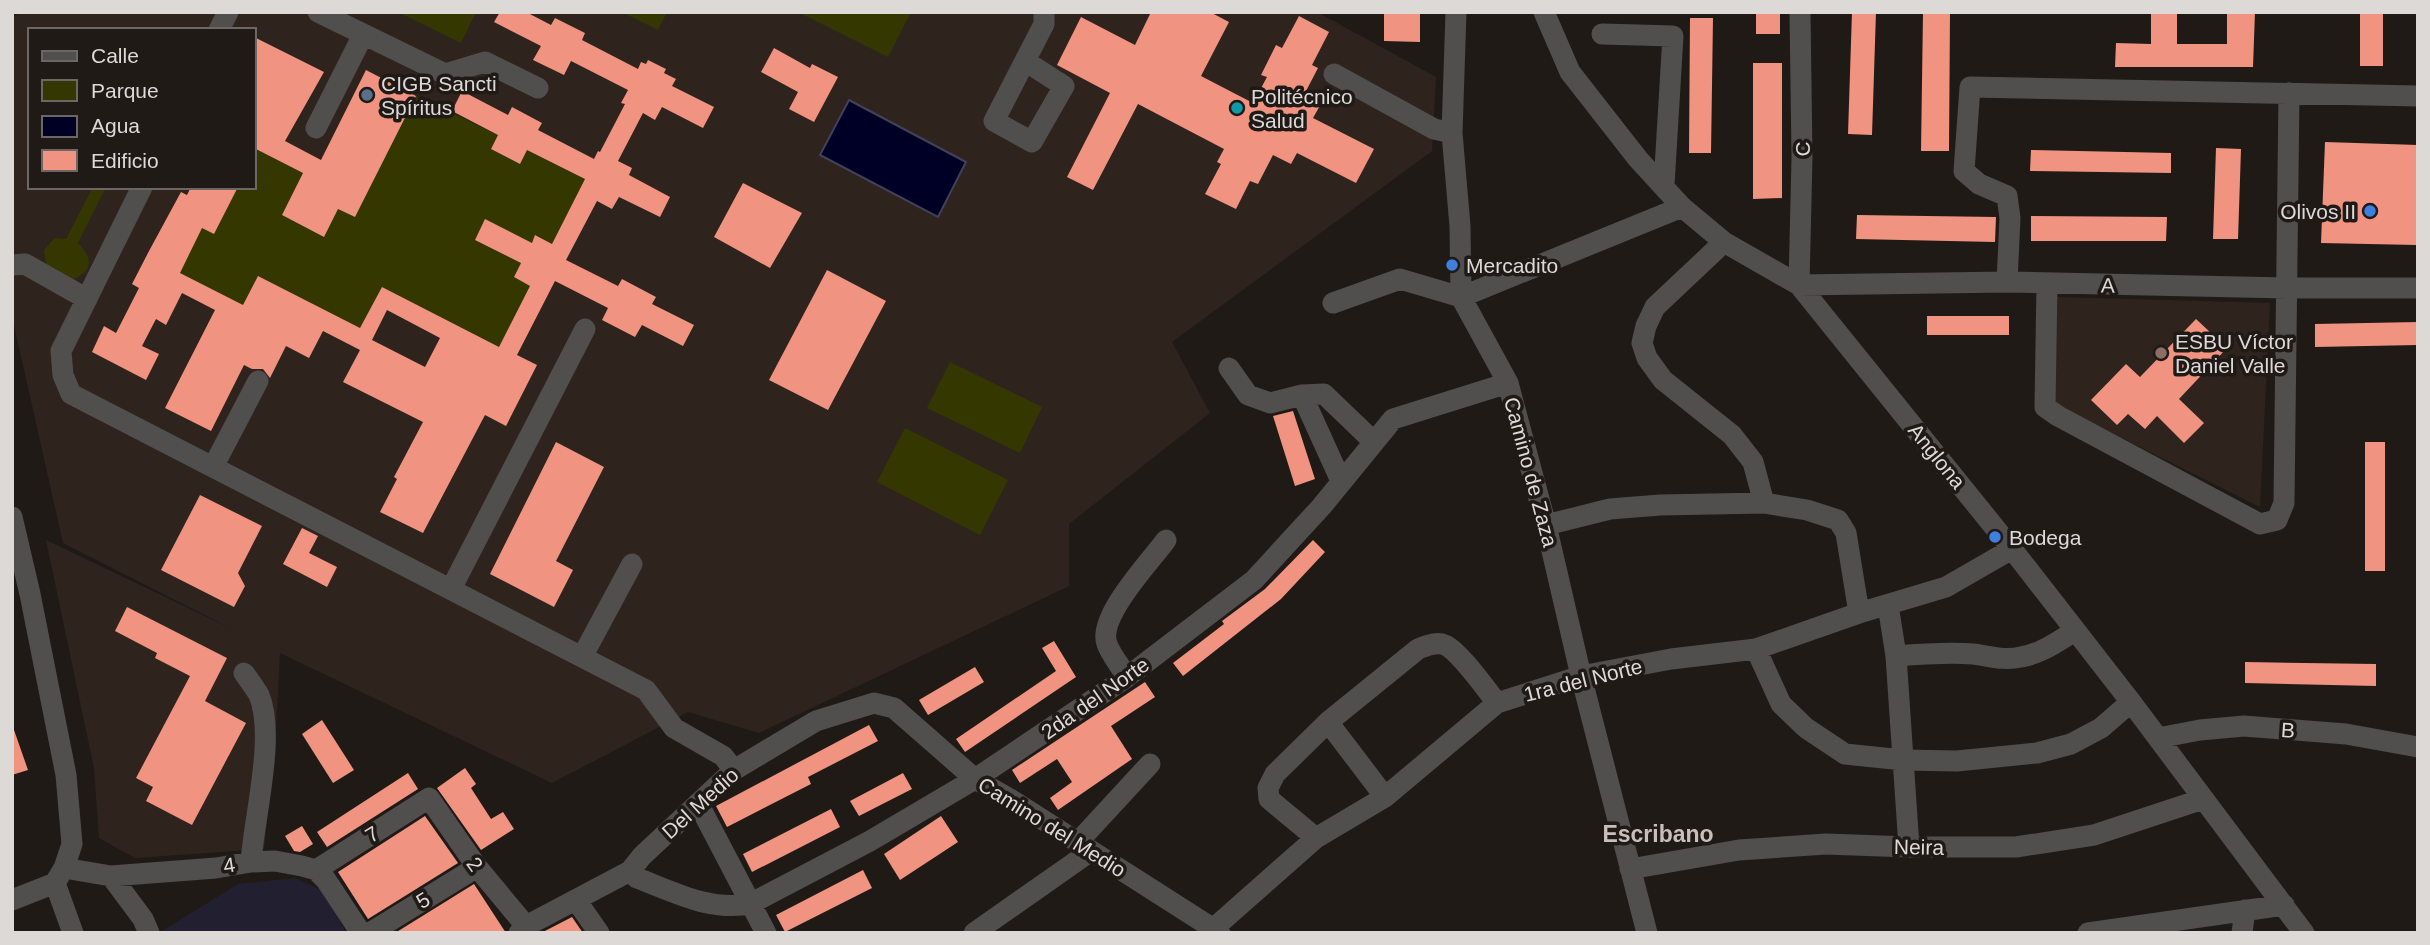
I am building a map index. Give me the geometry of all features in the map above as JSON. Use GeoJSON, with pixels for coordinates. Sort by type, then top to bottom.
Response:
{"type":"FeatureCollection","features":[{"type":"Feature","properties":{"kind":"street"},"geometry":{"type":"LineString","coordinates":[[220,28],[228,12]]}},
{"type":"Feature","properties":{"kind":"street"},"geometry":{"type":"LineString","coordinates":[[318,12],[445,74],[485,62],[538,88]]}},
{"type":"Feature","properties":{"kind":"street"},"geometry":{"type":"LineString","coordinates":[[1025,61],[1044,24],[1044,12]]}},
{"type":"Feature","properties":{"kind":"street","name":"Camino de Zaza"},"geometry":{"type":"LineString","coordinates":[[1456,12],[1452,133],[1460,226],[1461,297],[1508,383],[1647,933]]}},
{"type":"Feature","properties":{"kind":"street","name":"Anglona"},"geometry":{"type":"LineString","coordinates":[[1544,12],[1570,72],[1638,159],[1682,207],[1724,242],[1799,285],[2012,549],[2131,702],[2304,933]]}},
{"type":"Feature","properties":{"kind":"street","name":"C"},"geometry":{"type":"LineString","coordinates":[[1799,285],[1802,157],[1800,12]]}},
{"type":"Feature","properties":{"kind":"street"},"geometry":{"type":"LineString","coordinates":[[316,128],[363,34]]}},
{"type":"Feature","properties":{"kind":"street"},"geometry":{"type":"LineString","coordinates":[[1602,34],[1673,36],[1664,185]]}},
{"type":"Feature","properties":{"kind":"street"},"geometry":{"type":"LineString","coordinates":[[1334,74],[1434,129],[1452,133]]}},
{"type":"Feature","properties":{"kind":"street"},"geometry":{"type":"LineString","coordinates":[[2007,282],[2010,218],[2007,196],[1979,184],[1964,172],[1970,87],[2418,96]]}},
{"type":"Feature","properties":{"kind":"street"},"geometry":{"type":"LineString","coordinates":[[2048,284],[2045,407],[2260,524],[2277,520],[2284,503],[2289,93]]}},
{"type":"Feature","properties":{"kind":"street"},"geometry":{"type":"LineString","coordinates":[[141,189],[61,351],[63,374],[71,394],[646,690],[674,728],[723,756],[734,770]]}},
{"type":"Feature","properties":{"kind":"street"},"geometry":{"type":"LineString","coordinates":[[1333,303],[1400,279],[1461,297],[1682,207]]}},
{"type":"Feature","properties":{"kind":"street"},"geometry":{"type":"LineString","coordinates":[[1724,242],[1655,307],[1642,343],[1647,358],[1664,380],[1731,435],[1753,462],[1764,503]]}},
{"type":"Feature","properties":{"kind":"street"},"geometry":{"type":"LineString","coordinates":[[12,265],[25,264],[87,299]]}},
{"type":"Feature","properties":{"kind":"street","name":"A"},"geometry":{"type":"LineString","coordinates":[[1799,285],[2007,282],[2418,288]]}},
{"type":"Feature","properties":{"kind":"street"},"geometry":{"type":"LineString","coordinates":[[451,589],[585,329]]}},
{"type":"Feature","properties":{"kind":"street"},"geometry":{"type":"LineString","coordinates":[[1229,368],[1248,395],[1270,403],[1302,395],[1324,394],[1374,442]]}},
{"type":"Feature","properties":{"kind":"street"},"geometry":{"type":"LineString","coordinates":[[213,467],[258,381]]}},
{"type":"Feature","properties":{"kind":"street","name":"2da del Norte"},"geometry":{"type":"LineString","coordinates":[[630,871],[638,878],[703,903],[730,908],[750,904],[825,866],[975,779],[1127,677],[1254,580],[1322,506],[1393,419],[1508,383]]}},
{"type":"Feature","properties":{"kind":"street"},"geometry":{"type":"LineString","coordinates":[[1302,395],[1341,481]]}},
{"type":"Feature","properties":{"kind":"street"},"geometry":{"type":"LineString","coordinates":[[1546,525],[1610,509],[1660,505],[1764,503],[1807,510],[1838,520],[1846,533],[1859,613]]}},
{"type":"Feature","properties":{"kind":"street"},"geometry":{"type":"LineString","coordinates":[[12,517],[21,597],[66,775],[72,844],[59,876],[73,933]]}},
{"type":"Feature","properties":{"kind":"street"},"geometry":{"type":"LineString","coordinates":[[1127,677],[1106,642],[1106,626],[1117,604],[1166,540]]}},
{"type":"Feature","properties":{"kind":"street","name":"1ra del Norte"},"geometry":{"type":"LineString","coordinates":[[1217,931],[1316,838],[1385,797],[1497,703],[1581,676],[1671,659],[1756,649],[1859,613],[1946,587],[2012,549]]}},
{"type":"Feature","properties":{"kind":"street"},"geometry":{"type":"LineString","coordinates":[[582,657],[632,564]]}},
{"type":"Feature","properties":{"kind":"street"},"geometry":{"type":"LineString","coordinates":[[1888,605],[1896,656],[1909,847]]}},
{"type":"Feature","properties":{"kind":"street"},"geometry":{"type":"LineString","coordinates":[[1896,656],[1974,654],[2000,660],[2024,657],[2044,650],[2075,631]]}},
{"type":"Feature","properties":{"kind":"street"},"geometry":{"type":"LineString","coordinates":[[1316,838],[1269,799],[1268,788],[1275,774],[1328,722],[1418,649],[1433,644],[1445,645],[1455,653],[1497,703]]}},
{"type":"Feature","properties":{"kind":"street"},"geometry":{"type":"LineString","coordinates":[[1756,649],[1781,704],[1806,728],[1845,754],[1903,760],[1957,761],[2000,758],[2071,744],[2101,728],[2131,702]]}},
{"type":"Feature","properties":{"kind":"street"},"geometry":{"type":"LineString","coordinates":[[244,673],[258,694],[264,712],[265,743],[251,862]]}},
{"type":"Feature","properties":{"kind":"street","name":"Del Medio"},"geometry":{"type":"LineString","coordinates":[[522,930],[630,871],[642,856],[734,770],[816,721],[874,703],[894,708]]}},
{"type":"Feature","properties":{"kind":"street","name":"Camino del Medio"},"geometry":{"type":"LineString","coordinates":[[894,708],[975,779],[1217,931]]}},
{"type":"Feature","properties":{"kind":"street"},"geometry":{"type":"LineString","coordinates":[[1328,722],[1385,797]]}},
{"type":"Feature","properties":{"kind":"street","name":"B"},"geometry":{"type":"LineString","coordinates":[[2158,738],[2200,730],[2244,726],[2346,734],[2418,747]]}},
{"type":"Feature","properties":{"kind":"street"},"geometry":{"type":"LineString","coordinates":[[974,933],[1085,846],[1150,764]]}},
{"type":"Feature","properties":{"kind":"street","name":"2"},"geometry":{"type":"LineString","coordinates":[[429,798],[522,930]]}},
{"type":"Feature","properties":{"kind":"street","name":"7"},"geometry":{"type":"LineString","coordinates":[[316,870],[429,798]]}},
{"type":"Feature","properties":{"kind":"street","name":"Neira"},"geometry":{"type":"LineString","coordinates":[[1630,869],[1739,850],[1826,844],[1909,847],[2016,846],[2094,835],[2203,799]]}},
{"type":"Feature","properties":{"kind":"street"},"geometry":{"type":"LineString","coordinates":[[698,803],[765,933]]}},
{"type":"Feature","properties":{"kind":"street","name":"4"},"geometry":{"type":"LineString","coordinates":[[59,876],[111,876],[275,861],[316,870]]}},
{"type":"Feature","properties":{"kind":"street","name":"5"},"geometry":{"type":"LineString","coordinates":[[370,933],[477,867]]}},
{"type":"Feature","properties":{"kind":"street"},"geometry":{"type":"LineString","coordinates":[[316,870],[326,880],[361,933]]}},
{"type":"Feature","properties":{"kind":"street"},"geometry":{"type":"LineString","coordinates":[[12,900],[59,876]]}},
{"type":"Feature","properties":{"kind":"street"},"geometry":{"type":"LineString","coordinates":[[111,876],[143,919],[149,933]]}},
{"type":"Feature","properties":{"kind":"street"},"geometry":{"type":"LineString","coordinates":[[576,900],[599,933]]}},
{"type":"Feature","properties":{"kind":"street"},"geometry":{"type":"LineString","coordinates":[[2088,933],[2284,905]]}},
{"type":"Feature","properties":{"kind":"street"},"geometry":{"type":"LineString","coordinates":[[2242,933],[2245,910]]}},
{"type":"Feature","properties":{"kind":"shaded area"},"geometry":{"type":"Polygon","coordinates":[[[26,12],[1317,12],[1436,77],[1432,151],[1172,342],[1210,413],[1069,524],[1069,586],[759,733],[688,712],[552,783],[280,653],[275,749],[264,849],[135,858],[99,838],[94,768],[46,540],[234,630],[63,543],[12,316],[12,16],[26,12]]]}},
{"type":"Feature","properties":{"kind":"shaded area","name":"ESBU Víctor Daniel Valle"},"geometry":{"type":"Polygon","coordinates":[[[2057,297],[2270,303],[2260,507],[2054,404],[2057,297]]]}},
{"type":"Feature","properties":{"kind":"shaded area"},"geometry":{"type":"Polygon","coordinates":[[[295,878],[325,892],[346,933],[159,933],[238,884],[295,878]]]}},
{"type":"Feature","properties":{"kind":"green space"},"geometry":{"type":"Polygon","coordinates":[[[398,12],[476,12],[461,43],[398,12]]]}},
{"type":"Feature","properties":{"kind":"green space"},"geometry":{"type":"Polygon","coordinates":[[[622,12],[667,12],[658,30],[622,12]]]}},
{"type":"Feature","properties":{"kind":"green space"},"geometry":{"type":"Polygon","coordinates":[[[798,12],[911,12],[888,57],[798,12]]]}},
{"type":"Feature","properties":{"kind":"green space"},"geometry":{"type":"Polygon","coordinates":[[[416,96],[498,135],[491,149],[527,150],[585,179],[552,244],[536,235],[532,243],[485,220],[475,240],[521,263],[514,277],[530,286],[499,347],[382,287],[360,328],[258,276],[243,305],[180,273],[202,228],[214,234],[237,189],[256,189],[256,149],[303,173],[282,215],[324,237],[338,209],[355,217],[416,96]]]}},
{"type":"Feature","properties":{"kind":"green space"},"geometry":{"type":"Polygon","coordinates":[[[92,189],[105,189],[78,243],[88,259],[88,268],[72,280],[46,265],[44,250],[55,238],[66,239],[92,189]]]}},
{"type":"Feature","properties":{"kind":"green space"},"geometry":{"type":"Polygon","coordinates":[[[950,362],[1042,407],[1020,453],[927,408],[950,362]]]}},
{"type":"Feature","properties":{"kind":"green space"},"geometry":{"type":"Polygon","coordinates":[[[905,428],[1008,480],[980,535],[877,482],[905,428]]]}},
{"type":"Feature","properties":{"kind":"water"},"geometry":{"type":"Polygon","coordinates":[[[849,100],[966,162],[938,217],[820,155],[849,100]]]}},
{"type":"Feature","properties":{"kind":"building"},"geometry":{"type":"Polygon","coordinates":[[[500,12],[526,12],[551,25],[555,18],[585,33],[582,40],[638,69],[641,62],[646,64],[648,60],[666,69],[664,73],[676,79],[672,86],[714,107],[703,128],[662,107],[655,120],[643,113],[618,161],[632,168],[629,175],[670,197],[660,217],[619,197],[612,209],[597,201],[566,260],[618,286],[622,279],[656,297],[652,304],[694,325],[683,346],[642,325],[635,337],[602,320],[608,308],[555,281],[517,355],[537,365],[506,426],[485,415],[423,533],[380,512],[397,479],[394,477],[423,422],[343,382],[360,350],[323,331],[309,358],[286,346],[270,378],[263,369],[252,369],[244,365],[211,431],[165,408],[215,310],[182,293],[166,325],[156,319],[142,346],[159,354],[146,380],[92,352],[104,326],[116,333],[139,288],[132,284],[181,192],[187,195],[190,189],[237,189],[214,234],[202,228],[180,273],[243,305],[258,276],[360,328],[382,287],[499,347],[530,286],[514,277],[521,263],[475,240],[485,219],[532,243],[535,235],[552,244],[585,179],[527,150],[520,164],[491,149],[498,135],[452,111],[462,91],[508,115],[512,107],[542,123],[538,130],[594,159],[625,104],[621,103],[628,90],[571,61],[564,75],[533,60],[541,46],[494,22],[500,12]],[[387,310],[372,340],[425,367],[440,338],[387,310]]]}},
{"type":"Feature","properties":{"kind":"building","name":"Politécnico Salud"},"geometry":{"type":"Polygon","coordinates":[[[1151,12],[1210,12],[1229,22],[1201,76],[1253,103],[1267,77],[1261,75],[1276,45],[1282,48],[1299,16],[1329,32],[1312,65],[1318,68],[1305,93],[1322,102],[1313,118],[1374,149],[1356,183],[1297,153],[1291,164],[1273,155],[1258,184],[1250,181],[1236,209],[1205,194],[1221,164],[1217,162],[1224,149],[1138,104],[1093,190],[1067,177],[1110,93],[1057,65],[1081,17],[1135,45],[1151,12]]]}},
{"type":"Feature","properties":{"kind":"building"},"geometry":{"type":"Polygon","coordinates":[[[1384,12],[1420,12],[1420,42],[1384,41],[1384,12]]]}},
{"type":"Feature","properties":{"kind":"building"},"geometry":{"type":"Polygon","coordinates":[[[1756,12],[1780,12],[1780,34],[1756,34],[1756,12]]]}},
{"type":"Feature","properties":{"kind":"building"},"geometry":{"type":"Polygon","coordinates":[[[1852,12],[1876,12],[1872,135],[1848,134],[1852,12]]]}},
{"type":"Feature","properties":{"kind":"building"},"geometry":{"type":"Polygon","coordinates":[[[1923,12],[1950,12],[1949,151],[1921,151],[1923,12]]]}},
{"type":"Feature","properties":{"kind":"building"},"geometry":{"type":"Polygon","coordinates":[[[2151,12],[2177,12],[2177,44],[2227,44],[2227,12],[2255,12],[2253,67],[2115,67],[2116,43],[2151,44],[2151,12]]]}},
{"type":"Feature","properties":{"kind":"building"},"geometry":{"type":"Polygon","coordinates":[[[2360,12],[2383,12],[2383,66],[2360,66],[2360,12]]]}},
{"type":"Feature","properties":{"kind":"building"},"geometry":{"type":"Polygon","coordinates":[[[1690,18],[1713,18],[1711,153],[1689,153],[1690,18]]]}},
{"type":"Feature","properties":{"kind":"building"},"geometry":{"type":"Polygon","coordinates":[[[256,38],[324,72],[285,141],[321,160],[366,70],[416,96],[355,217],[338,209],[324,237],[282,215],[303,173],[256,149],[256,38]]]}},
{"type":"Feature","properties":{"kind":"building"},"geometry":{"type":"Polygon","coordinates":[[[774,48],[810,68],[812,64],[838,77],[814,122],[789,109],[798,92],[761,72],[774,48]]]}},
{"type":"Feature","properties":{"kind":"building"},"geometry":{"type":"Polygon","coordinates":[[[1753,63],[1782,63],[1782,198],[1753,199],[1753,63]]]}},
{"type":"Feature","properties":{"kind":"building","name":"Olivos II"},"geometry":{"type":"Polygon","coordinates":[[[2325,142],[2418,145],[2416,245],[2321,243],[2325,142]]]}},
{"type":"Feature","properties":{"kind":"building"},"geometry":{"type":"Polygon","coordinates":[[[2216,148],[2241,149],[2238,239],[2213,239],[2216,148]]]}},
{"type":"Feature","properties":{"kind":"building"},"geometry":{"type":"Polygon","coordinates":[[[2031,150],[2171,153],[2171,173],[2030,171],[2031,150]]]}},
{"type":"Feature","properties":{"kind":"building"},"geometry":{"type":"Polygon","coordinates":[[[743,183],[802,213],[770,268],[714,237],[743,183]]]}},
{"type":"Feature","properties":{"kind":"building"},"geometry":{"type":"Polygon","coordinates":[[[1857,215],[1996,217],[1995,242],[1856,239],[1857,215]]]}},
{"type":"Feature","properties":{"kind":"building"},"geometry":{"type":"Polygon","coordinates":[[[2031,216],[2167,217],[2166,241],[2031,241],[2031,216]]]}},
{"type":"Feature","properties":{"kind":"building"},"geometry":{"type":"Polygon","coordinates":[[[827,270],[886,301],[828,410],[769,380],[827,270]]]}},
{"type":"Feature","properties":{"kind":"building"},"geometry":{"type":"Polygon","coordinates":[[[1927,316],[2009,316],[2009,335],[1927,335],[1927,316]]]}},
{"type":"Feature","properties":{"kind":"building"},"geometry":{"type":"Polygon","coordinates":[[[2196,319],[2227,348],[2179,399],[2204,423],[2184,443],[2157,416],[2145,429],[2128,414],[2117,425],[2091,400],[2126,364],[2140,377],[2196,319]]]}},
{"type":"Feature","properties":{"kind":"building"},"geometry":{"type":"Polygon","coordinates":[[[2418,322],[2418,345],[2315,347],[2315,324],[2418,322]]]}},
{"type":"Feature","properties":{"kind":"building"},"geometry":{"type":"Polygon","coordinates":[[[1293,411],[1315,479],[1295,486],[1273,416],[1293,411]]]}},
{"type":"Feature","properties":{"kind":"building"},"geometry":{"type":"Polygon","coordinates":[[[556,442],[604,467],[556,561],[573,570],[554,607],[490,574],[556,442]]]}},
{"type":"Feature","properties":{"kind":"building"},"geometry":{"type":"Polygon","coordinates":[[[2365,442],[2385,442],[2385,571],[2365,571],[2365,442]]]}},
{"type":"Feature","properties":{"kind":"building"},"geometry":{"type":"Polygon","coordinates":[[[200,495],[262,526],[238,573],[245,586],[234,607],[161,570],[200,495]]]}},
{"type":"Feature","properties":{"kind":"building"},"geometry":{"type":"Polygon","coordinates":[[[302,528],[318,536],[309,553],[337,567],[327,587],[283,564],[302,528]]]}},
{"type":"Feature","properties":{"kind":"building"},"geometry":{"type":"Polygon","coordinates":[[[1313,540],[1325,552],[1281,599],[1183,676],[1173,663],[1265,589],[1313,540]]]}},
{"type":"Feature","properties":{"kind":"building"},"geometry":{"type":"Polygon","coordinates":[[[127,607],[227,658],[205,701],[246,723],[192,825],[146,801],[153,787],[136,778],[190,676],[155,658],[157,653],[115,631],[127,607]]]}},
{"type":"Feature","properties":{"kind":"building"},"geometry":{"type":"Polygon","coordinates":[[[1054,641],[1076,677],[965,752],[956,739],[1056,671],[1042,648],[1054,641]]]}},
{"type":"Feature","properties":{"kind":"building"},"geometry":{"type":"Polygon","coordinates":[[[2245,662],[2376,664],[2376,686],[2245,683],[2245,662]]]}},
{"type":"Feature","properties":{"kind":"building"},"geometry":{"type":"Polygon","coordinates":[[[975,667],[984,682],[928,715],[919,700],[975,667]]]}},
{"type":"Feature","properties":{"kind":"building"},"geometry":{"type":"Polygon","coordinates":[[[1145,682],[1155,697],[1111,726],[1132,759],[1058,810],[1050,798],[1072,782],[1057,759],[1020,783],[1012,770],[1145,682]]]}},
{"type":"Feature","properties":{"kind":"building"},"geometry":{"type":"Polygon","coordinates":[[[322,720],[354,770],[333,783],[302,734],[322,720]]]}},
{"type":"Feature","properties":{"kind":"building"},"geometry":{"type":"Polygon","coordinates":[[[869,725],[878,741],[808,777],[811,784],[727,827],[716,806],[869,725]]]}},
{"type":"Feature","properties":{"kind":"building"},"geometry":{"type":"Polygon","coordinates":[[[14,730],[28,770],[12,775],[12,731],[14,730]]]}},
{"type":"Feature","properties":{"kind":"building"},"geometry":{"type":"Polygon","coordinates":[[[465,768],[476,784],[471,788],[491,819],[503,812],[514,829],[481,850],[437,788],[465,768]]]}},
{"type":"Feature","properties":{"kind":"building"},"geometry":{"type":"Polygon","coordinates":[[[408,773],[418,789],[327,847],[317,832],[408,773]]]}},
{"type":"Feature","properties":{"kind":"building"},"geometry":{"type":"Polygon","coordinates":[[[903,773],[912,789],[859,816],[850,801],[903,773]]]}},
{"type":"Feature","properties":{"kind":"building"},"geometry":{"type":"Polygon","coordinates":[[[831,809],[840,827],[752,872],[743,854],[831,809]]]}},
{"type":"Feature","properties":{"kind":"building"},"geometry":{"type":"Polygon","coordinates":[[[425,816],[458,863],[368,919],[338,872],[425,816]]]}},
{"type":"Feature","properties":{"kind":"building"},"geometry":{"type":"Polygon","coordinates":[[[941,816],[958,842],[900,880],[884,854],[941,816]]]}},
{"type":"Feature","properties":{"kind":"building"},"geometry":{"type":"Polygon","coordinates":[[[302,826],[313,844],[300,852],[294,851],[285,836],[302,826]]]}},
{"type":"Feature","properties":{"kind":"building"},"geometry":{"type":"Polygon","coordinates":[[[863,870],[872,888],[785,932],[776,915],[863,870]]]}},
{"type":"Feature","properties":{"kind":"building"},"geometry":{"type":"Polygon","coordinates":[[[474,884],[506,933],[395,933],[474,884]]]}},
{"type":"Feature","properties":{"kind":"building"},"geometry":{"type":"Polygon","coordinates":[[[572,917],[583,933],[541,933],[572,917]]]}},
{"type":"Feature","properties":{"kind":"place","name":"CIGB Sancti Spíritus"},"geometry":{"type":"Point","coordinates":[367,95]}},
{"type":"Feature","properties":{"kind":"place","name":"Politécnico Salud"},"geometry":{"type":"Point","coordinates":[1237,108]}},
{"type":"Feature","properties":{"kind":"place","name":"Olivos II"},"geometry":{"type":"Point","coordinates":[2370,211]}},
{"type":"Feature","properties":{"kind":"place","name":"Mercadito"},"geometry":{"type":"Point","coordinates":[1452,265]}},
{"type":"Feature","properties":{"kind":"place","name":"ESBU Víctor Daniel Valle"},"geometry":{"type":"Point","coordinates":[2161,353]}},
{"type":"Feature","properties":{"kind":"place","name":"Bodega"},"geometry":{"type":"Point","coordinates":[1995,537]}},
{"type":"Feature","properties":{"kind":"district","name":"Escribano"},"geometry":{"type":"Point","coordinates":[1658,834]}}]}
